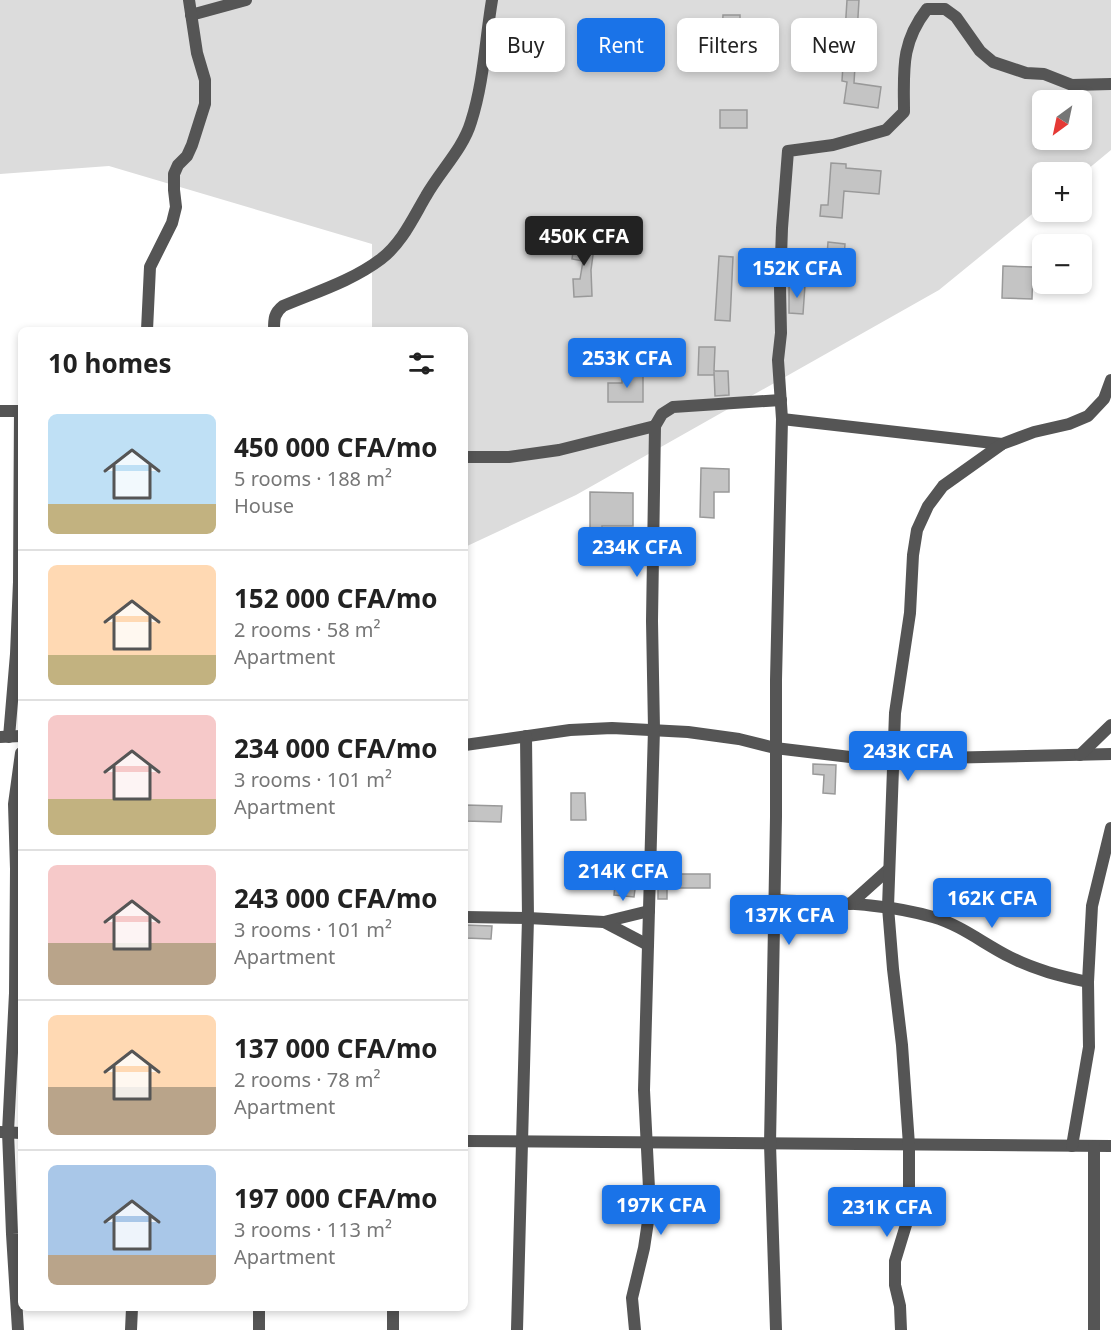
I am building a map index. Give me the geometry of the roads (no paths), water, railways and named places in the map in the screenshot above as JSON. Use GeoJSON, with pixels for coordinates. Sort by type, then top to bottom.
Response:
{"type":"FeatureCollection","features":[{"type":"Feature","properties":{"kind":"street"},"geometry":{"type":"LineString","coordinates":[[147,327],[150,267],[172,223],[176,207],[174,174],[192,145],[205,104],[205,80],[197,53],[189,0]]}},
{"type":"Feature","properties":{"kind":"street"},"geometry":{"type":"LineString","coordinates":[[191,15],[246,0]]}},
{"type":"Feature","properties":{"kind":"street"},"geometry":{"type":"LineString","coordinates":[[274,327],[274,316],[283,306],[327,289],[361,272],[381,260],[400,240],[471,122],[482,82],[492,0]]}},
{"type":"Feature","properties":{"kind":"street"},"geometry":{"type":"LineString","coordinates":[[776,1330],[771,1144],[782,419],[778,360],[788,151],[833,145],[886,130],[904,112],[904,58],[914,26],[927,9],[945,9],[956,17],[980,51],[993,63],[1026,73],[1044,74],[1072,85],[1111,84]]}},
{"type":"Feature","properties":{"kind":"street"},"geometry":{"type":"LineString","coordinates":[[901,1330],[900,1306],[895,1285],[895,1261],[909,1215],[909,1145],[902,1045],[892,969],[888,907],[895,713],[910,613],[913,555],[917,530],[928,506],[943,486],[1002,444],[1088,416],[1104,399],[1111,380]]}},
{"type":"Feature","properties":{"kind":"street"},"geometry":{"type":"LineString","coordinates":[[635,1330],[632,1298],[644,1248],[650,1208],[644,1090],[654,729],[652,621],[655,426],[662,414],[673,407],[781,400]]}},
{"type":"Feature","properties":{"kind":"street"},"geometry":{"type":"LineString","coordinates":[[0,411],[18,411]]}},
{"type":"Feature","properties":{"kind":"street"},"geometry":{"type":"LineString","coordinates":[[782,419],[1002,444]]}},
{"type":"Feature","properties":{"kind":"street"},"geometry":{"type":"LineString","coordinates":[[468,457],[509,457],[559,450],[655,426]]}},
{"type":"Feature","properties":{"kind":"street"},"geometry":{"type":"LineString","coordinates":[[10,737],[18,592]]}},
{"type":"Feature","properties":{"kind":"street"},"geometry":{"type":"LineString","coordinates":[[1080,755],[1111,725]]}},
{"type":"Feature","properties":{"kind":"street"},"geometry":{"type":"LineString","coordinates":[[468,746],[570,730],[612,728],[654,729],[739,739],[776,748],[850,757],[893,759],[1111,754]]}},
{"type":"Feature","properties":{"kind":"street"},"geometry":{"type":"LineString","coordinates":[[516,1330],[528,918],[526,736]]}},
{"type":"Feature","properties":{"kind":"street"},"geometry":{"type":"LineString","coordinates":[[18,775],[14,804],[15,993],[10,1133],[12,1234],[18,1330]]}},
{"type":"Feature","properties":{"kind":"street"},"geometry":{"type":"LineString","coordinates":[[1072,1146],[1089,1047],[1088,982],[1092,906],[1111,828]]}},
{"type":"Feature","properties":{"kind":"street"},"geometry":{"type":"LineString","coordinates":[[850,904],[889,869]]}},
{"type":"Feature","properties":{"kind":"street"},"geometry":{"type":"LineString","coordinates":[[775,900],[888,907],[935,918],[975,936],[1010,957],[1050,974],[1088,982]]}},
{"type":"Feature","properties":{"kind":"street"},"geometry":{"type":"LineString","coordinates":[[468,918],[604,922],[649,911]]}},
{"type":"Feature","properties":{"kind":"street"},"geometry":{"type":"LineString","coordinates":[[604,922],[648,945]]}},
{"type":"Feature","properties":{"kind":"street"},"geometry":{"type":"LineString","coordinates":[[468,1142],[1111,1146]]}},
{"type":"Feature","properties":{"kind":"street"},"geometry":{"type":"LineString","coordinates":[[1094,1146],[1094,1330]]}},
{"type":"Feature","properties":{"kind":"street"},"geometry":{"type":"LineString","coordinates":[[131,1330],[132,1311]]}},
{"type":"Feature","properties":{"kind":"street"},"geometry":{"type":"LineString","coordinates":[[259,1311],[259,1330]]}},
{"type":"Feature","properties":{"kind":"street"},"geometry":{"type":"LineString","coordinates":[[393,1311],[393,1330]]}}]}
